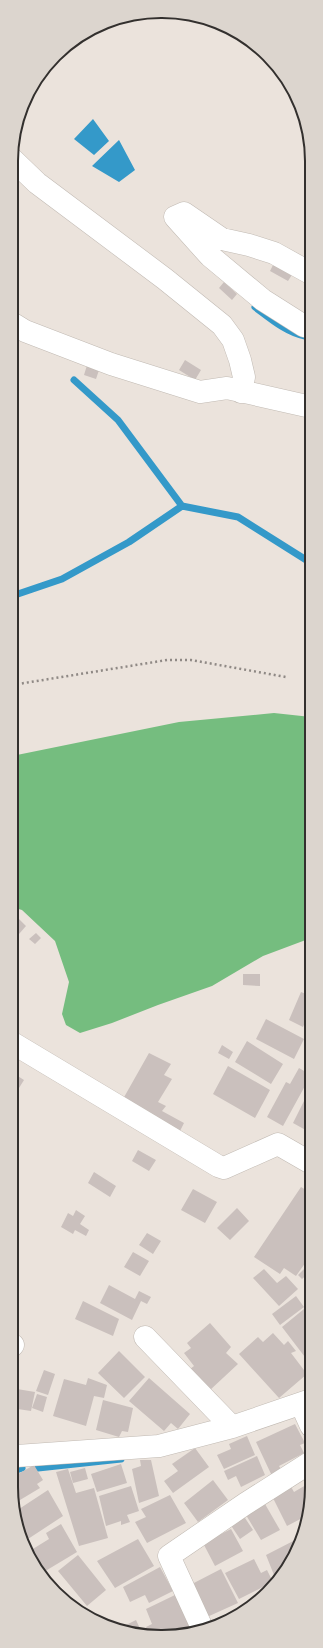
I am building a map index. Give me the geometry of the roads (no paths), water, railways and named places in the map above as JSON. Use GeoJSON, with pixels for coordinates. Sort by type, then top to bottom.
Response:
{"type":"FeatureCollection","features":[{"type":"Feature","properties":{"kind":"street"},"geometry":{"type":"LineString","coordinates":[[18,165],[37,183],[165,279],[222,325],[233,340],[240,360],[244,377],[241,392]]}},
{"type":"Feature","properties":{"kind":"street"},"geometry":{"type":"LineString","coordinates":[[305,270],[274,253],[249,245],[222,239],[184,213],[175,217],[210,256],[262,300],[305,326]]}},
{"type":"Feature","properties":{"kind":"street"},"geometry":{"type":"LineString","coordinates":[[18,327],[25,331],[111,364],[200,392],[227,388],[305,406]]}},
{"type":"Feature","properties":{"kind":"street"},"geometry":{"type":"LineString","coordinates":[[18,1046],[218,1166],[224,1168],[278,1144],[305,1160]]}},
{"type":"Feature","properties":{"kind":"street"},"geometry":{"type":"LineString","coordinates":[[145,1336],[232,1427]]}},
{"type":"Feature","properties":{"kind":"street"},"geometry":{"type":"LineString","coordinates":[[18,1457],[159,1446],[232,1427],[305,1402]]}},
{"type":"Feature","properties":{"kind":"street"},"geometry":{"type":"LineString","coordinates":[[201,1624],[169,1556],[244,1504],[305,1466]]}},
{"type":"Feature","properties":{"kind":"water"},"geometry":{"type":"Polygon","coordinates":[[[93,119],[109,141],[94,155],[74,139],[93,119]]]}},
{"type":"Feature","properties":{"kind":"water"},"geometry":{"type":"Polygon","coordinates":[[[119,140],[135,170],[119,182],[92,166],[119,140]]]}},
{"type":"Feature","properties":{"kind":"waterway"},"geometry":{"type":"LineString","coordinates":[[255,307],[285,328],[305,336]]}},
{"type":"Feature","properties":{"kind":"waterway"},"geometry":{"type":"LineString","coordinates":[[74,380],[118,420],[182,506],[238,517],[305,559]]}},
{"type":"Feature","properties":{"kind":"waterway"},"geometry":{"type":"LineString","coordinates":[[18,594],[62,579],[129,542],[182,506]]}},
{"type":"Feature","properties":{"kind":"waterway"},"geometry":{"type":"LineString","coordinates":[[38,1468],[121,1459]]}},
{"type":"Feature","properties":{"kind":"waterway"},"geometry":{"type":"LineString","coordinates":[[18,1469],[22,1468]]}}]}
